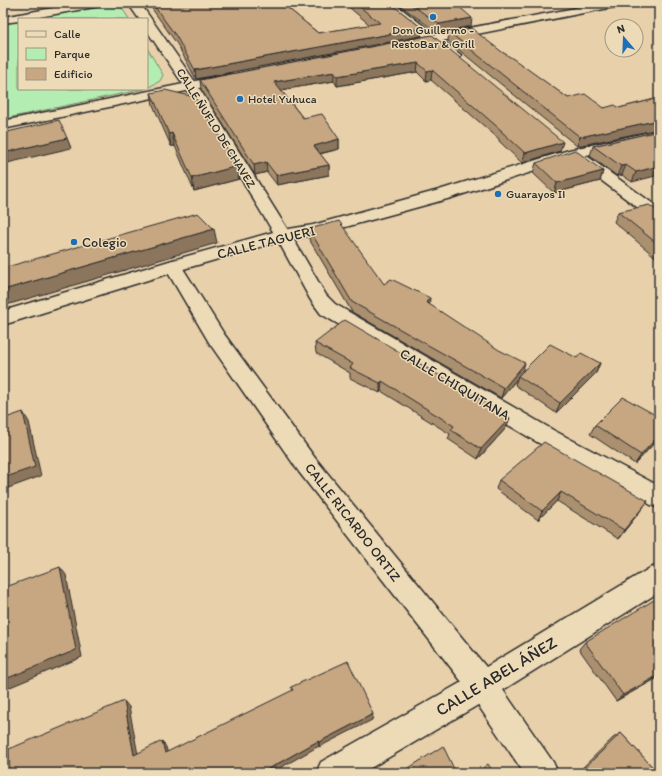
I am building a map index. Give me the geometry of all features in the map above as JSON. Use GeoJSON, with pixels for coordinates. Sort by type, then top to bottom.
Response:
{"type":"FeatureCollection","features":[{"type":"Feature","properties":{"kind":"main road"},"geometry":{"type":"LineString","coordinates":[[3,20],[100,3]]}},
{"type":"Feature","properties":{"kind":"main road"},"geometry":{"type":"LineString","coordinates":[[134,3],[144,18]]}},
{"type":"Feature","properties":{"kind":"main road"},"geometry":{"type":"LineString","coordinates":[[387,3],[435,38],[465,64]]}},
{"type":"Feature","properties":{"kind":"main road","name":"CALLE ÑUFLO DE CHAVEZ"},"geometry":{"type":"LineString","coordinates":[[148,23],[191,86]]}},
{"type":"Feature","properties":{"kind":"main road"},"geometry":{"type":"LineString","coordinates":[[3,125],[191,86]]}},
{"type":"Feature","properties":{"kind":"main road","name":"CALLE TAGUERI"},"geometry":{"type":"LineString","coordinates":[[3,318],[173,266],[283,235],[314,230],[438,196],[568,148],[659,134]]}},
{"type":"Feature","properties":{"kind":"street"},"geometry":{"type":"LineString","coordinates":[[397,46],[619,3]]}},
{"type":"Feature","properties":{"kind":"street"},"geometry":{"type":"LineString","coordinates":[[191,86],[237,77]]}},
{"type":"Feature","properties":{"kind":"street","name":"CALLE ÑUFLO DE CHAVEZ"},"geometry":{"type":"LineString","coordinates":[[191,86],[283,235]]}},
{"type":"Feature","properties":{"kind":"street"},"geometry":{"type":"LineString","coordinates":[[568,148],[659,216]]}},
{"type":"Feature","properties":{"kind":"street","name":"CALLE CHIQUITANA"},"geometry":{"type":"LineString","coordinates":[[283,235],[319,299],[328,309],[545,436],[659,498]]}},
{"type":"Feature","properties":{"kind":"street","name":"CALLE RICARDO ORTIZ"},"geometry":{"type":"LineString","coordinates":[[173,266],[217,339],[307,465],[483,686],[542,773]]}},
{"type":"Feature","properties":{"kind":"street","name":"CALLE ABEL ÁÑEZ"},"geometry":{"type":"LineString","coordinates":[[332,773],[483,686],[659,577]]}},
{"type":"Feature","properties":{"kind":"green space"},"geometry":{"type":"Polygon","coordinates":[[[103,5],[122,8],[128,18],[28,18],[103,5]]]}},
{"type":"Feature","properties":{"kind":"green space"},"geometry":{"type":"Polygon","coordinates":[[[18,19],[18,90],[139,90],[3,119],[3,22],[18,19]]]}},
{"type":"Feature","properties":{"kind":"green space"},"geometry":{"type":"Polygon","coordinates":[[[148,50],[163,75],[160,81],[148,87],[148,50]]]}},
{"type":"Feature","properties":{"kind":"building"},"geometry":{"type":"Polygon","coordinates":[[[152,3],[282,3],[318,33],[380,23],[355,3],[390,3],[422,28],[195,70],[176,36],[152,3]]]}},
{"type":"Feature","properties":{"kind":"building"},"geometry":{"type":"Polygon","coordinates":[[[409,3],[455,3],[472,18],[439,24],[409,3]]]}},
{"type":"Feature","properties":{"kind":"building"},"geometry":{"type":"Polygon","coordinates":[[[471,28],[502,52],[568,98],[585,94],[604,108],[615,105],[619,108],[659,98],[659,120],[580,137],[449,32],[471,28]]]}},
{"type":"Feature","properties":{"kind":"building"},"geometry":{"type":"Polygon","coordinates":[[[432,35],[563,142],[525,153],[432,70],[427,71],[418,63],[337,76],[334,72],[274,82],[303,118],[322,114],[339,139],[314,146],[329,165],[276,175],[266,162],[254,165],[200,80],[432,35]]]}},
{"type":"Feature","properties":{"kind":"building"},"geometry":{"type":"Polygon","coordinates":[[[165,90],[195,97],[238,166],[192,178],[172,133],[169,134],[151,93],[165,90]]]}},
{"type":"Feature","properties":{"kind":"building"},"geometry":{"type":"Polygon","coordinates":[[[59,120],[67,138],[3,153],[3,133],[59,120]]]}},
{"type":"Feature","properties":{"kind":"building"},"geometry":{"type":"Polygon","coordinates":[[[659,131],[659,166],[636,172],[626,165],[621,166],[593,146],[659,131]]]}},
{"type":"Feature","properties":{"kind":"building"},"geometry":{"type":"Polygon","coordinates":[[[575,150],[603,171],[557,183],[536,163],[575,150]]]}},
{"type":"Feature","properties":{"kind":"building"},"geometry":{"type":"Polygon","coordinates":[[[649,205],[659,211],[659,245],[618,212],[649,205]]]}},
{"type":"Feature","properties":{"kind":"building"},"geometry":{"type":"Polygon","coordinates":[[[198,213],[214,229],[3,290],[3,268],[198,213]]]}},
{"type":"Feature","properties":{"kind":"building"},"geometry":{"type":"Polygon","coordinates":[[[339,221],[384,284],[391,279],[430,298],[426,302],[499,350],[525,363],[504,388],[352,302],[309,229],[339,221]]]}},
{"type":"Feature","properties":{"kind":"building"},"geometry":{"type":"Polygon","coordinates":[[[345,320],[490,405],[488,407],[510,418],[481,449],[451,430],[454,426],[382,381],[380,383],[350,368],[353,364],[315,343],[345,320]]]}},
{"type":"Feature","properties":{"kind":"building"},"geometry":{"type":"Polygon","coordinates":[[[550,344],[577,358],[581,353],[600,363],[560,403],[518,376],[550,344]]]}},
{"type":"Feature","properties":{"kind":"building"},"geometry":{"type":"Polygon","coordinates":[[[623,397],[659,417],[659,435],[641,455],[595,425],[623,397]]]}},
{"type":"Feature","properties":{"kind":"building"},"geometry":{"type":"Polygon","coordinates":[[[23,412],[35,467],[3,478],[3,419],[23,412]]]}},
{"type":"Feature","properties":{"kind":"building"},"geometry":{"type":"Polygon","coordinates":[[[544,442],[648,501],[624,530],[561,492],[542,511],[499,480],[544,442]]]}},
{"type":"Feature","properties":{"kind":"building"},"geometry":{"type":"Polygon","coordinates":[[[60,567],[76,650],[3,680],[3,588],[60,567]]]}},
{"type":"Feature","properties":{"kind":"building"},"geometry":{"type":"Polygon","coordinates":[[[659,597],[659,675],[623,695],[585,642],[659,597]]]}},
{"type":"Feature","properties":{"kind":"building"},"geometry":{"type":"Polygon","coordinates":[[[348,661],[373,714],[319,742],[318,741],[261,773],[10,773],[9,749],[124,701],[134,755],[162,741],[165,753],[293,690],[291,687],[348,661]]]}},
{"type":"Feature","properties":{"kind":"building"},"geometry":{"type":"Polygon","coordinates":[[[621,733],[658,773],[579,773],[621,733]]]}},
{"type":"Feature","properties":{"kind":"building"},"geometry":{"type":"Polygon","coordinates":[[[443,746],[456,773],[401,773],[443,746]]]}},
{"type":"Feature","properties":{"kind":"building"},"geometry":{"type":"Polygon","coordinates":[[[488,764],[494,773],[477,773],[488,764]]]}},
{"type":"Feature","properties":{"kind":"place","name":"Don Guillermo - RestoBar & Grill"},"geometry":{"type":"Point","coordinates":[433,17]}},
{"type":"Feature","properties":{"kind":"place","name":"Hotel Yuhuca"},"geometry":{"type":"Point","coordinates":[240,99]}},
{"type":"Feature","properties":{"kind":"place","name":"Guarayos II"},"geometry":{"type":"Point","coordinates":[498,194]}},
{"type":"Feature","properties":{"kind":"place","name":"Colegio"},"geometry":{"type":"Point","coordinates":[74,242]}}]}
